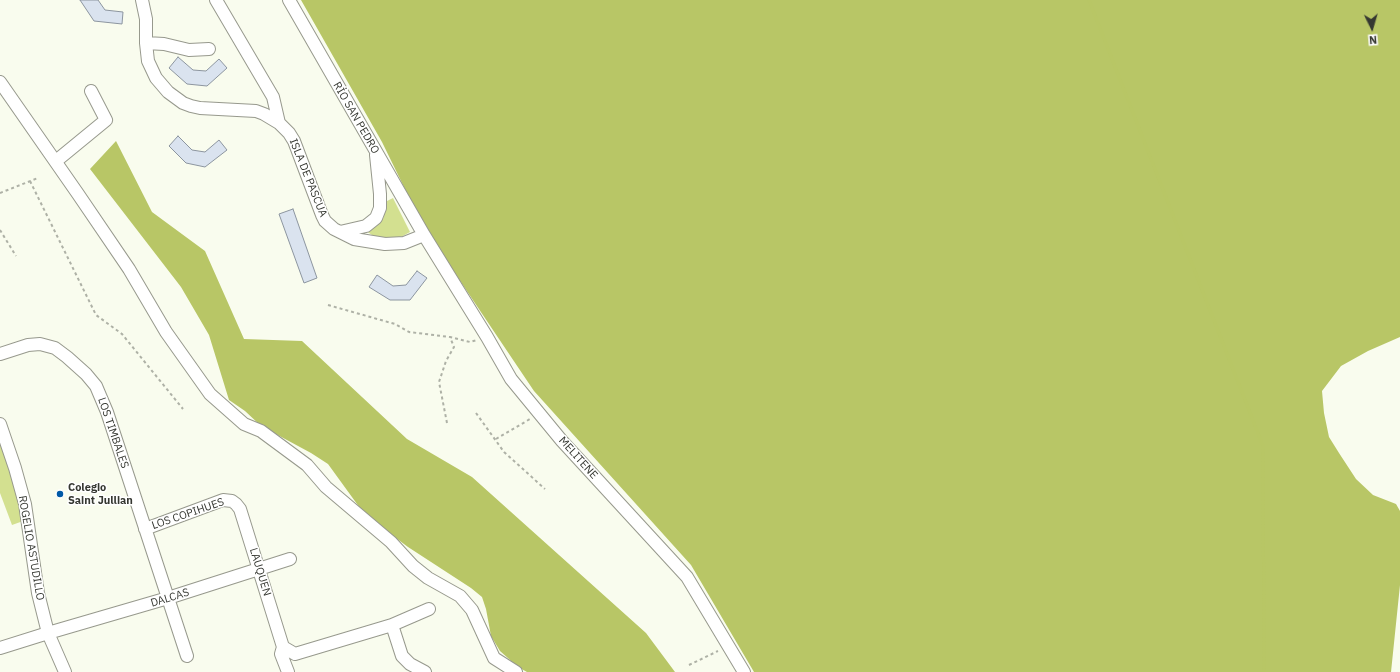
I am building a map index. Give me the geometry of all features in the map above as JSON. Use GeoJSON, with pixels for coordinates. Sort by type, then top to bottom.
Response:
{"type":"FeatureCollection","features":[{"type":"Feature","properties":{"kind":"street","name":"ISLA DE PASCUA"},"geometry":{"type":"LineString","coordinates":[[142,0],[146,19],[148,61],[156,78],[168,92],[191,106],[200,108],[256,111],[279,123],[289,133],[294,141],[325,221],[334,230],[354,239],[386,244],[404,243],[424,235]]}},
{"type":"Feature","properties":{"kind":"street"},"geometry":{"type":"LineString","coordinates":[[216,0],[273,97],[279,123]]}},
{"type":"Feature","properties":{"kind":"street","name":"RÍO SAN PEDRO"},"geometry":{"type":"LineString","coordinates":[[288,0],[424,235]]}},
{"type":"Feature","properties":{"kind":"street"},"geometry":{"type":"LineString","coordinates":[[146,43],[164,44],[189,50],[209,49]]}},
{"type":"Feature","properties":{"kind":"street"},"geometry":{"type":"LineString","coordinates":[[0,82],[56,161],[129,269],[166,332],[210,394],[244,424],[260,431],[307,465],[326,487],[390,542],[413,566],[428,578],[460,596],[472,610],[494,658],[516,672]]}},
{"type":"Feature","properties":{"kind":"street"},"geometry":{"type":"LineString","coordinates":[[56,161],[106,120],[91,91]]}},
{"type":"Feature","properties":{"kind":"street"},"geometry":{"type":"LineString","coordinates":[[340,232],[366,226],[376,218],[380,208],[380,194],[375,150]]}},
{"type":"Feature","properties":{"kind":"street","name":"MELITENE"},"geometry":{"type":"LineString","coordinates":[[424,235],[488,337],[511,379],[562,442],[687,577],[744,672]]}},
{"type":"Feature","properties":{"kind":"street","name":"LOS TIMBALES"},"geometry":{"type":"LineString","coordinates":[[0,354],[28,345],[40,344],[54,348],[67,357],[86,374],[96,386],[109,419],[187,656]]}},
{"type":"Feature","properties":{"kind":"street","name":"ROGELIO ASTUDILLO"},"geometry":{"type":"LineString","coordinates":[[0,424],[25,504],[38,593],[48,633],[65,672]]}},
{"type":"Feature","properties":{"kind":"street","name":"LOS COPIHUES"},"geometry":{"type":"LineString","coordinates":[[145,529],[223,500],[232,501]]}},
{"type":"Feature","properties":{"kind":"street","name":"LAUQUEN"},"geometry":{"type":"LineString","coordinates":[[232,501],[240,508],[260,569],[283,646],[281,654],[288,672]]}},
{"type":"Feature","properties":{"kind":"street","name":"DALCAS"},"geometry":{"type":"LineString","coordinates":[[0,648],[168,598],[290,559]]}},
{"type":"Feature","properties":{"kind":"street"},"geometry":{"type":"LineString","coordinates":[[283,646],[295,654],[392,625],[429,609]]}},
{"type":"Feature","properties":{"kind":"street"},"geometry":{"type":"LineString","coordinates":[[392,625],[402,656],[410,664],[425,672]]}},
{"type":"Feature","properties":{"kind":"path"},"geometry":{"type":"LineString","coordinates":[[0,193],[38,178]]}},
{"type":"Feature","properties":{"kind":"path"},"geometry":{"type":"LineString","coordinates":[[30,181],[96,315],[122,334],[183,409]]}},
{"type":"Feature","properties":{"kind":"path"},"geometry":{"type":"LineString","coordinates":[[0,230],[16,256]]}},
{"type":"Feature","properties":{"kind":"path"},"geometry":{"type":"LineString","coordinates":[[328,305],[395,324],[409,332],[450,337],[470,342],[488,337]]}},
{"type":"Feature","properties":{"kind":"path"},"geometry":{"type":"LineString","coordinates":[[447,424],[439,382],[446,361],[454,347],[450,337]]}},
{"type":"Feature","properties":{"kind":"path"},"geometry":{"type":"LineString","coordinates":[[476,413],[504,452],[545,489]]}},
{"type":"Feature","properties":{"kind":"path"},"geometry":{"type":"LineString","coordinates":[[496,439],[539,414]]}},
{"type":"Feature","properties":{"kind":"path"},"geometry":{"type":"LineString","coordinates":[[689,665],[728,646]]}},
{"type":"Feature","properties":{"kind":"green space"},"geometry":{"type":"Polygon","coordinates":[[[301,0],[1400,0],[1400,337],[1368,351],[1341,366],[1322,391],[1324,413],[1329,437],[1339,453],[1356,479],[1373,495],[1396,504],[1400,511],[1400,585],[1391,672],[754,672],[691,565],[534,391],[422,224],[382,142],[301,0]]]}},
{"type":"Feature","properties":{"kind":"green space"},"geometry":{"type":"Polygon","coordinates":[[[116,141],[152,212],[205,251],[244,339],[302,341],[407,439],[472,477],[646,633],[675,672],[527,672],[518,667],[500,651],[491,636],[482,597],[471,588],[408,547],[365,515],[328,464],[261,426],[245,411],[229,400],[209,335],[181,287],[90,169],[116,141]]]}},
{"type":"Feature","properties":{"kind":"green space"},"geometry":{"type":"Polygon","coordinates":[[[393,198],[410,232],[401,237],[378,239],[366,231],[383,219],[387,201],[393,198]]]}},
{"type":"Feature","properties":{"kind":"green space"},"geometry":{"type":"Polygon","coordinates":[[[2,444],[26,520],[12,525],[0,493],[0,445],[2,444]]]}},
{"type":"Feature","properties":{"kind":"building"},"geometry":{"type":"Polygon","coordinates":[[[80,0],[98,0],[105,10],[123,12],[122,24],[94,21],[80,0]]]}},
{"type":"Feature","properties":{"kind":"building"},"geometry":{"type":"Polygon","coordinates":[[[178,57],[193,70],[206,71],[219,59],[227,68],[207,86],[187,84],[169,68],[178,57]]]}},
{"type":"Feature","properties":{"kind":"building"},"geometry":{"type":"Polygon","coordinates":[[[178,136],[192,150],[205,152],[219,140],[227,150],[205,167],[186,163],[169,146],[178,136]]]}},
{"type":"Feature","properties":{"kind":"building"},"geometry":{"type":"Polygon","coordinates":[[[293,209],[317,278],[304,283],[279,214],[293,209]]]}},
{"type":"Feature","properties":{"kind":"building"},"geometry":{"type":"Polygon","coordinates":[[[417,271],[427,278],[410,300],[390,300],[369,287],[377,275],[393,286],[406,285],[417,271]]]}},
{"type":"Feature","properties":{"kind":"waterway"},"geometry":{"type":"LineString","coordinates":[[1089,0],[1263,446],[1264,672]]}},
{"type":"Feature","properties":{"kind":"place","name":"Colegio Saint Jullian"},"geometry":{"type":"Point","coordinates":[60,494]}}]}
